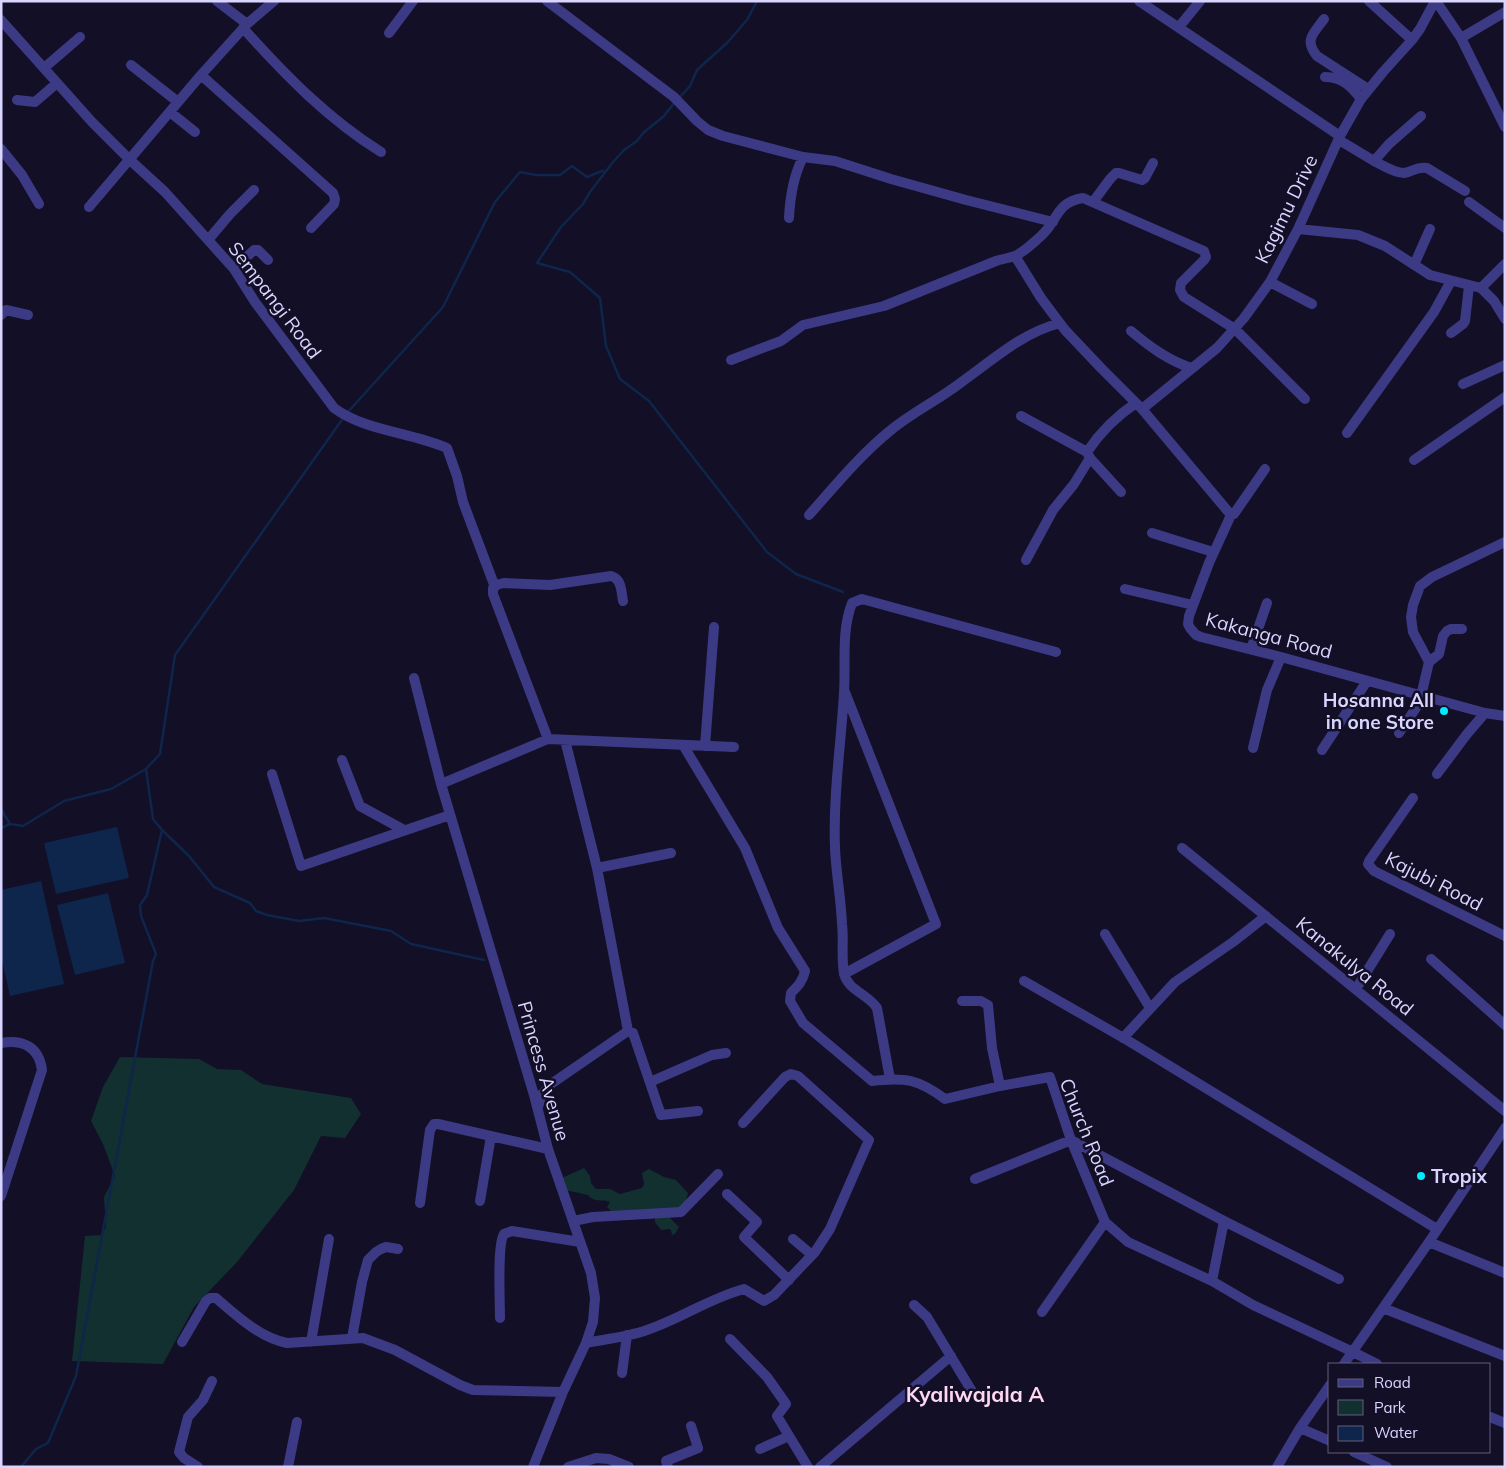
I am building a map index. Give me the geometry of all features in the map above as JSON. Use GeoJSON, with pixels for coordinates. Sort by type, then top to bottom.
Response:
{"type":"FeatureCollection","features":[{"type":"Feature","properties":{"kind":"street"},"geometry":{"type":"LineString","coordinates":[[217,1],[245,26],[268,55],[312,99],[337,122],[381,152]]}},
{"type":"Feature","properties":{"kind":"street"},"geometry":{"type":"LineString","coordinates":[[89,207],[245,26],[274,1]]}},
{"type":"Feature","properties":{"kind":"street"},"geometry":{"type":"LineString","coordinates":[[389,33],[413,1]]}},
{"type":"Feature","properties":{"kind":"street"},"geometry":{"type":"LineString","coordinates":[[547,1],[674,97],[697,122],[708,130],[723,136],[803,157],[835,161],[966,200],[1053,222]]}},
{"type":"Feature","properties":{"kind":"street"},"geometry":{"type":"LineString","coordinates":[[1140,1],[1374,161],[1405,173],[1420,167],[1427,168],[1465,191]]}},
{"type":"Feature","properties":{"kind":"street"},"geometry":{"type":"LineString","coordinates":[[1179,27],[1200,1]]}},
{"type":"Feature","properties":{"kind":"street"},"geometry":{"type":"LineString","coordinates":[[1369,1],[1412,40]]}},
{"type":"Feature","properties":{"kind":"street"},"geometry":{"type":"LineString","coordinates":[[1436,1],[1461,38],[1505,127]]}},
{"type":"Feature","properties":{"kind":"street","name":"Kagimu Drive"},"geometry":{"type":"LineString","coordinates":[[1026,560],[1053,510],[1074,484],[1099,435],[1112,422],[1139,406],[1217,348],[1235,329],[1270,282],[1361,99],[1412,40],[1436,1]]}},
{"type":"Feature","properties":{"kind":"street"},"geometry":{"type":"LineString","coordinates":[[1461,38],[1505,12]]}},
{"type":"Feature","properties":{"kind":"street","name":"Sempangi Road"},"geometry":{"type":"LineString","coordinates":[[1,20],[92,122],[165,192],[234,269],[255,302],[334,408],[358,422],[430,441],[447,448],[457,476],[463,502],[495,587]]}},
{"type":"Feature","properties":{"kind":"street"},"geometry":{"type":"LineString","coordinates":[[1324,20],[1309,42],[1311,48],[1317,56],[1368,89]]}},
{"type":"Feature","properties":{"kind":"street"},"geometry":{"type":"LineString","coordinates":[[44,68],[80,37]]}},
{"type":"Feature","properties":{"kind":"street"},"geometry":{"type":"LineString","coordinates":[[131,65],[178,102]]}},
{"type":"Feature","properties":{"kind":"street"},"geometry":{"type":"LineString","coordinates":[[201,75],[333,193],[334,204],[311,228]]}},
{"type":"Feature","properties":{"kind":"street"},"geometry":{"type":"LineString","coordinates":[[1325,76],[1334,77],[1348,85],[1361,99]]}},
{"type":"Feature","properties":{"kind":"street"},"geometry":{"type":"LineString","coordinates":[[17,100],[35,102],[57,83]]}},
{"type":"Feature","properties":{"kind":"street"},"geometry":{"type":"LineString","coordinates":[[170,112],[196,132]]}},
{"type":"Feature","properties":{"kind":"street"},"geometry":{"type":"LineString","coordinates":[[1374,161],[1389,144],[1421,116]]}},
{"type":"Feature","properties":{"kind":"street"},"geometry":{"type":"LineString","coordinates":[[1,149],[22,175],[38,204]]}},
{"type":"Feature","properties":{"kind":"street"},"geometry":{"type":"LineString","coordinates":[[789,218],[795,174],[803,157]]}},
{"type":"Feature","properties":{"kind":"street"},"geometry":{"type":"LineString","coordinates":[[1093,202],[1116,173],[1142,180],[1153,163]]}},
{"type":"Feature","properties":{"kind":"street"},"geometry":{"type":"LineString","coordinates":[[208,240],[254,190]]}},
{"type":"Feature","properties":{"kind":"street"},"geometry":{"type":"LineString","coordinates":[[731,360],[781,341],[804,325],[884,306],[996,261],[1014,256],[1041,236],[1053,222],[1059,211],[1069,201],[1083,198],[1204,251],[1206,257],[1204,260],[1181,283],[1180,290],[1184,297],[1235,329],[1305,399]]}},
{"type":"Feature","properties":{"kind":"street"},"geometry":{"type":"LineString","coordinates":[[1469,202],[1505,228]]}},
{"type":"Feature","properties":{"kind":"street"},"geometry":{"type":"LineString","coordinates":[[1298,229],[1358,235],[1385,246],[1430,275],[1481,288],[1494,301],[1505,320]]}},
{"type":"Feature","properties":{"kind":"street"},"geometry":{"type":"LineString","coordinates":[[1414,265],[1430,229]]}},
{"type":"Feature","properties":{"kind":"street"},"geometry":{"type":"LineString","coordinates":[[234,269],[254,250],[258,250],[268,260]]}},
{"type":"Feature","properties":{"kind":"street"},"geometry":{"type":"LineString","coordinates":[[1014,256],[1040,298],[1060,323],[1139,406],[1231,515]]}},
{"type":"Feature","properties":{"kind":"street"},"geometry":{"type":"LineString","coordinates":[[1481,288],[1505,264]]}},
{"type":"Feature","properties":{"kind":"street"},"geometry":{"type":"LineString","coordinates":[[1347,433],[1434,312],[1451,281]]}},
{"type":"Feature","properties":{"kind":"street"},"geometry":{"type":"LineString","coordinates":[[1270,282],[1312,304]]}},
{"type":"Feature","properties":{"kind":"street"},"geometry":{"type":"LineString","coordinates":[[1451,333],[1464,324],[1468,286]]}},
{"type":"Feature","properties":{"kind":"street"},"geometry":{"type":"LineString","coordinates":[[1,314],[6,310],[28,315]]}},
{"type":"Feature","properties":{"kind":"street"},"geometry":{"type":"LineString","coordinates":[[809,515],[864,455],[892,429],[936,401],[992,358],[1048,326],[1060,323]]}},
{"type":"Feature","properties":{"kind":"street"},"geometry":{"type":"LineString","coordinates":[[1131,331],[1164,357],[1191,368]]}},
{"type":"Feature","properties":{"kind":"street"},"geometry":{"type":"LineString","coordinates":[[1463,384],[1505,365]]}},
{"type":"Feature","properties":{"kind":"street"},"geometry":{"type":"LineString","coordinates":[[1414,460],[1505,397]]}},
{"type":"Feature","properties":{"kind":"street"},"geometry":{"type":"LineString","coordinates":[[1021,416],[1088,455],[1121,492]]}},
{"type":"Feature","properties":{"kind":"street","name":"Kakanga Road"},"geometry":{"type":"LineString","coordinates":[[1265,468],[1234,514],[1231,515],[1214,552],[1193,605],[1188,624],[1196,635],[1486,713],[1505,716]]}},
{"type":"Feature","properties":{"kind":"street"},"geometry":{"type":"LineString","coordinates":[[1152,533],[1214,552]]}},
{"type":"Feature","properties":{"kind":"street"},"geometry":{"type":"LineString","coordinates":[[1399,733],[1423,696],[1429,662],[1413,632],[1411,617],[1420,586],[1432,577],[1505,542]]}},
{"type":"Feature","properties":{"kind":"street"},"geometry":{"type":"LineString","coordinates":[[548,739],[493,594],[493,588],[496,584],[504,582],[534,585],[563,584],[611,576],[619,581],[623,601]]}},
{"type":"Feature","properties":{"kind":"street"},"geometry":{"type":"LineString","coordinates":[[1125,589],[1193,605]]}},
{"type":"Feature","properties":{"kind":"street"},"geometry":{"type":"LineString","coordinates":[[890,1079],[877,1008],[873,1002],[849,985],[844,974],[834,825],[844,691],[844,642],[848,614],[852,603],[862,599],[1056,652]]}},
{"type":"Feature","properties":{"kind":"street"},"geometry":{"type":"LineString","coordinates":[[1251,649],[1267,603]]}},
{"type":"Feature","properties":{"kind":"street"},"geometry":{"type":"LineString","coordinates":[[706,746],[714,627]]}},
{"type":"Feature","properties":{"kind":"street"},"geometry":{"type":"LineString","coordinates":[[1429,662],[1439,654],[1443,636],[1447,631],[1462,629]]}},
{"type":"Feature","properties":{"kind":"street"},"geometry":{"type":"LineString","coordinates":[[1253,748],[1267,690],[1281,657]]}},
{"type":"Feature","properties":{"kind":"street","name":"Princess Avenue"},"geometry":{"type":"LineString","coordinates":[[414,678],[450,815],[538,1108],[548,1149],[591,1273],[595,1298],[593,1322],[586,1343],[563,1392],[533,1467]]}},
{"type":"Feature","properties":{"kind":"street"},"geometry":{"type":"LineString","coordinates":[[1322,750],[1367,681]]}},
{"type":"Feature","properties":{"kind":"street"},"geometry":{"type":"LineString","coordinates":[[844,691],[936,924],[844,974]]}},
{"type":"Feature","properties":{"kind":"street"},"geometry":{"type":"LineString","coordinates":[[1437,774],[1467,734],[1486,713]]}},
{"type":"Feature","properties":{"kind":"street"},"geometry":{"type":"LineString","coordinates":[[441,784],[548,739],[734,747]]}},
{"type":"Feature","properties":{"kind":"street"},"geometry":{"type":"LineString","coordinates":[[565,740],[597,868],[628,1031]]}},
{"type":"Feature","properties":{"kind":"street","name":"Church Road"},"geometry":{"type":"LineString","coordinates":[[682,745],[745,848],[778,928],[804,971],[801,983],[791,992],[790,1001],[803,1023],[872,1081],[890,1079],[915,1081],[945,1099],[1050,1077],[1071,1140],[1105,1222],[1128,1242],[1212,1281],[1253,1305],[1374,1363]]}},
{"type":"Feature","properties":{"kind":"street"},"geometry":{"type":"LineString","coordinates":[[342,760],[360,806],[404,830]]}},
{"type":"Feature","properties":{"kind":"street"},"geometry":{"type":"LineString","coordinates":[[272,774],[301,866],[450,815]]}},
{"type":"Feature","properties":{"kind":"street","name":"Kajubi Road"},"geometry":{"type":"LineString","coordinates":[[1413,798],[1369,861],[1370,868],[1505,936]]}},
{"type":"Feature","properties":{"kind":"street","name":"Kanakulya Road"},"geometry":{"type":"LineString","coordinates":[[1182,848],[1505,1111]]}},
{"type":"Feature","properties":{"kind":"street"},"geometry":{"type":"LineString","coordinates":[[597,868],[671,853]]}},
{"type":"Feature","properties":{"kind":"street"},"geometry":{"type":"LineString","coordinates":[[1123,1038],[1175,982],[1233,942],[1266,916]]}},
{"type":"Feature","properties":{"kind":"street"},"geometry":{"type":"LineString","coordinates":[[1105,934],[1150,1008]]}},
{"type":"Feature","properties":{"kind":"street"},"geometry":{"type":"LineString","coordinates":[[1356,989],[1390,934]]}},
{"type":"Feature","properties":{"kind":"street"},"geometry":{"type":"LineString","coordinates":[[1431,959],[1505,1025]]}},
{"type":"Feature","properties":{"kind":"street"},"geometry":{"type":"LineString","coordinates":[[1024,981],[1123,1038],[1437,1229]]}},
{"type":"Feature","properties":{"kind":"street"},"geometry":{"type":"LineString","coordinates":[[962,1001],[981,1001],[988,1005],[992,1048],[1000,1086]]}},
{"type":"Feature","properties":{"kind":"street"},"geometry":{"type":"LineString","coordinates":[[538,1108],[542,1094],[551,1084],[628,1031]]}},
{"type":"Feature","properties":{"kind":"street"},"geometry":{"type":"LineString","coordinates":[[628,1031],[633,1033],[661,1115],[698,1111]]}},
{"type":"Feature","properties":{"kind":"street"},"geometry":{"type":"LineString","coordinates":[[1,1043],[21,1042],[38,1056],[41,1064],[40,1077],[1,1196]]}},
{"type":"Feature","properties":{"kind":"street"},"geometry":{"type":"LineString","coordinates":[[650,1082],[712,1055],[726,1053]]}},
{"type":"Feature","properties":{"kind":"street"},"geometry":{"type":"LineString","coordinates":[[586,1343],[645,1331],[675,1320],[732,1292],[744,1289],[764,1301],[774,1295],[812,1256],[830,1229],[869,1140],[798,1076],[791,1074],[743,1123]]}},
{"type":"Feature","properties":{"kind":"street"},"geometry":{"type":"LineString","coordinates":[[420,1202],[432,1126],[438,1124],[548,1149]]}},
{"type":"Feature","properties":{"kind":"street"},"geometry":{"type":"LineString","coordinates":[[1345,1363],[1505,1128]]}},
{"type":"Feature","properties":{"kind":"street"},"geometry":{"type":"LineString","coordinates":[[480,1201],[491,1136]]}},
{"type":"Feature","properties":{"kind":"street"},"geometry":{"type":"LineString","coordinates":[[975,1179],[1071,1140],[1339,1279]]}},
{"type":"Feature","properties":{"kind":"street"},"geometry":{"type":"LineString","coordinates":[[573,1221],[593,1217],[680,1212],[718,1174]]}},
{"type":"Feature","properties":{"kind":"street"},"geometry":{"type":"LineString","coordinates":[[727,1194],[757,1222],[744,1237],[789,1280]]}},
{"type":"Feature","properties":{"kind":"street"},"geometry":{"type":"LineString","coordinates":[[1212,1281],[1224,1221]]}},
{"type":"Feature","properties":{"kind":"street"},"geometry":{"type":"LineString","coordinates":[[1042,1312],[1105,1222]]}},
{"type":"Feature","properties":{"kind":"street"},"geometry":{"type":"LineString","coordinates":[[500,1318],[500,1251],[501,1240],[504,1234],[512,1231],[580,1242]]}},
{"type":"Feature","properties":{"kind":"street"},"geometry":{"type":"LineString","coordinates":[[311,1342],[329,1239]]}},
{"type":"Feature","properties":{"kind":"street"},"geometry":{"type":"LineString","coordinates":[[793,1239],[812,1256]]}},
{"type":"Feature","properties":{"kind":"street"},"geometry":{"type":"LineString","coordinates":[[1429,1242],[1505,1273]]}},
{"type":"Feature","properties":{"kind":"street"},"geometry":{"type":"LineString","coordinates":[[352,1338],[368,1260],[381,1248],[398,1249]]}},
{"type":"Feature","properties":{"kind":"street"},"geometry":{"type":"LineString","coordinates":[[182,1342],[206,1301],[210,1298],[216,1298],[255,1328],[276,1341],[287,1343],[363,1338],[395,1350],[473,1390],[563,1392]]}},
{"type":"Feature","properties":{"kind":"street"},"geometry":{"type":"LineString","coordinates":[[914,1305],[927,1317],[973,1392]]}},
{"type":"Feature","properties":{"kind":"street"},"geometry":{"type":"LineString","coordinates":[[1383,1308],[1505,1356]]}},
{"type":"Feature","properties":{"kind":"street"},"geometry":{"type":"LineString","coordinates":[[622,1373],[627,1335]]}},
{"type":"Feature","properties":{"kind":"street"},"geometry":{"type":"LineString","coordinates":[[730,1339],[767,1377],[786,1404],[777,1416],[808,1467]]}},
{"type":"Feature","properties":{"kind":"street"},"geometry":{"type":"LineString","coordinates":[[820,1467],[951,1356]]}},
{"type":"Feature","properties":{"kind":"street"},"geometry":{"type":"LineString","coordinates":[[198,1467],[178,1452],[188,1418],[203,1400],[212,1381]]}},
{"type":"Feature","properties":{"kind":"street"},"geometry":{"type":"LineString","coordinates":[[1277,1467],[1300,1428],[1328,1388]]}},
{"type":"Feature","properties":{"kind":"street"},"geometry":{"type":"LineString","coordinates":[[1491,1417],[1505,1423]]}},
{"type":"Feature","properties":{"kind":"street"},"geometry":{"type":"LineString","coordinates":[[288,1467],[297,1422]]}},
{"type":"Feature","properties":{"kind":"street"},"geometry":{"type":"LineString","coordinates":[[668,1467],[666,1460],[698,1448],[691,1426]]}},
{"type":"Feature","properties":{"kind":"street"},"geometry":{"type":"LineString","coordinates":[[1300,1428],[1328,1440]]}},
{"type":"Feature","properties":{"kind":"street"},"geometry":{"type":"LineString","coordinates":[[760,1449],[790,1436]]}},
{"type":"Feature","properties":{"kind":"street"},"geometry":{"type":"LineString","coordinates":[[1355,1453],[1369,1463],[1387,1467]]}},
{"type":"Feature","properties":{"kind":"street"},"geometry":{"type":"LineString","coordinates":[[568,1467],[596,1458],[610,1458],[629,1467]]}},
{"type":"Feature","properties":{"kind":"green space"},"geometry":{"type":"Polygon","coordinates":[[[120,1057],[199,1059],[217,1069],[241,1070],[262,1084],[351,1098],[361,1114],[345,1138],[321,1136],[294,1190],[237,1262],[194,1307],[163,1364],[72,1361],[85,1236],[102,1235],[106,1227],[104,1197],[115,1176],[103,1144],[91,1121],[103,1087],[120,1057]]]}},
{"type":"Feature","properties":{"kind":"green space"},"geometry":{"type":"Polygon","coordinates":[[[584,1168],[596,1189],[610,1189],[620,1194],[642,1188],[644,1184],[642,1173],[649,1169],[664,1177],[676,1180],[688,1193],[686,1201],[670,1218],[679,1227],[675,1234],[672,1235],[669,1229],[661,1230],[655,1222],[655,1216],[611,1211],[607,1207],[610,1202],[596,1200],[588,1195],[570,1191],[564,1192],[562,1178],[584,1168]]]}},
{"type":"Feature","properties":{"kind":"water"},"geometry":{"type":"Polygon","coordinates":[[[117,827],[129,878],[56,894],[44,843],[117,827]]]}},
{"type":"Feature","properties":{"kind":"water"},"geometry":{"type":"Polygon","coordinates":[[[41,881],[64,984],[10,996],[1,956],[1,890],[41,881]]]}},
{"type":"Feature","properties":{"kind":"water"},"geometry":{"type":"Polygon","coordinates":[[[108,893],[125,963],[75,975],[57,905],[108,893]]]}},
{"type":"Feature","properties":{"kind":"waterway"},"geometry":{"type":"LineString","coordinates":[[679,98],[690,86],[697,70],[727,43],[747,20],[757,1]]}},
{"type":"Feature","properties":{"kind":"waterway"},"geometry":{"type":"LineString","coordinates":[[675,102],[664,116],[643,133],[637,141],[624,150],[613,162],[583,204],[561,227],[537,263],[570,272],[600,298],[606,346],[620,379],[649,401],[767,552],[796,574],[843,592]]}},
{"type":"Feature","properties":{"kind":"waterway"},"geometry":{"type":"LineString","coordinates":[[347,413],[443,307],[495,202],[520,172],[536,175],[560,175],[572,166],[587,177],[602,171],[605,172]]}},
{"type":"Feature","properties":{"kind":"waterway"},"geometry":{"type":"LineString","coordinates":[[1,828],[10,824],[23,826],[64,801],[111,789],[146,769],[160,754],[175,655],[344,417]]}},
{"type":"Feature","properties":{"kind":"waterway"},"geometry":{"type":"LineString","coordinates":[[21,1467],[36,1449],[48,1443],[76,1376],[153,961],[156,954],[141,916],[140,905],[147,895],[162,830],[153,819],[146,769]]}},
{"type":"Feature","properties":{"kind":"waterway"},"geometry":{"type":"LineString","coordinates":[[1,809],[10,824]]}},
{"type":"Feature","properties":{"kind":"waterway"},"geometry":{"type":"LineString","coordinates":[[162,830],[189,856],[214,887],[250,903],[256,911],[299,921],[324,918],[391,931],[411,944],[484,960]]}},
{"type":"Feature","properties":{"kind":"place","name":"Hosanna All in one Store"},"geometry":{"type":"Point","coordinates":[1444,711]}},
{"type":"Feature","properties":{"kind":"place","name":"Tropix"},"geometry":{"type":"Point","coordinates":[1421,1176]}},
{"type":"Feature","properties":{"kind":"district","name":"Kyaliwajala A"},"geometry":{"type":"Point","coordinates":[975,1395]}}]}
